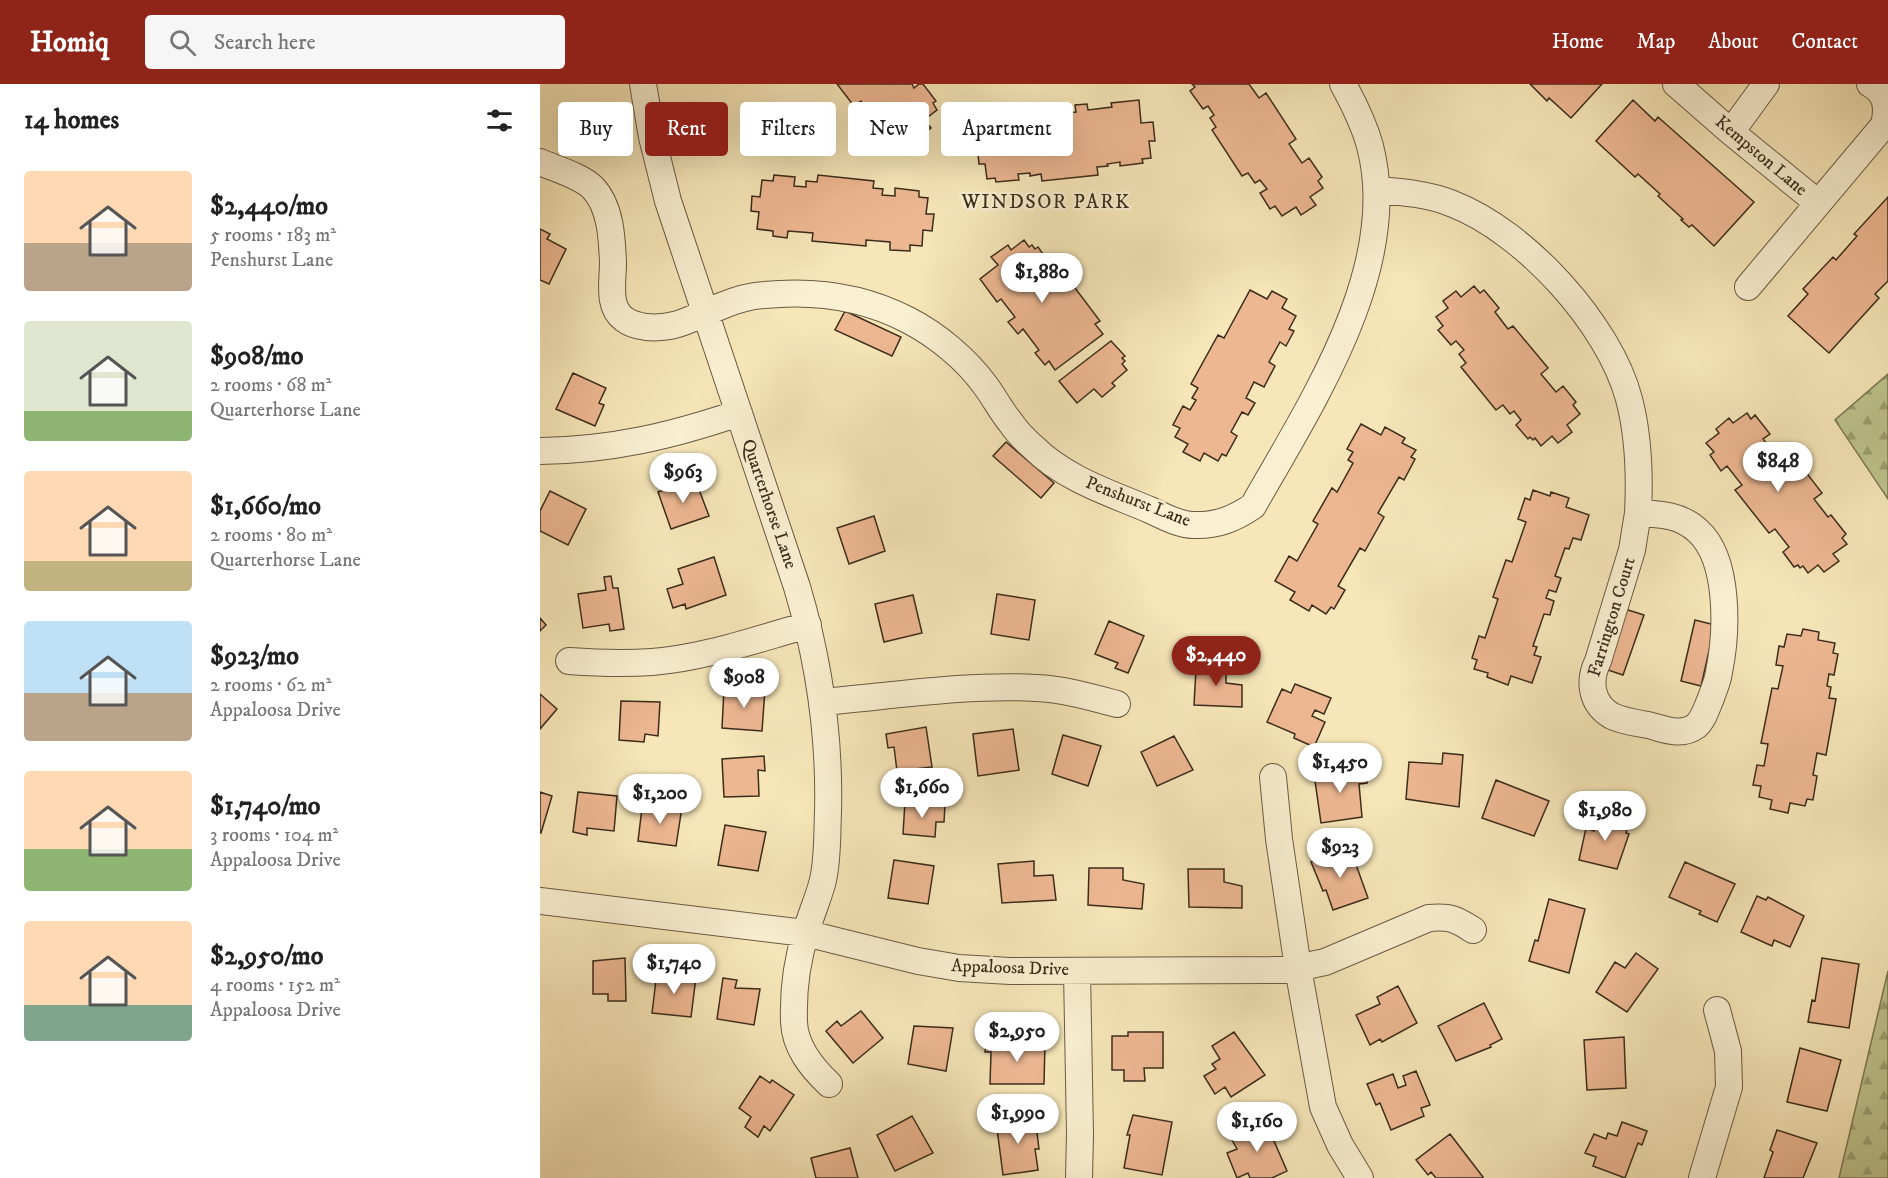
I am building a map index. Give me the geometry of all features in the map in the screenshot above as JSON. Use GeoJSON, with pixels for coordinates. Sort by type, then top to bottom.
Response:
{"type":"FeatureCollection","features":[{"type":"Feature","properties":{"kind":"street","name":"Quarterhorse Lane"},"geometry":{"type":"LineString","coordinates":[[643,84],[652,136],[668,201],[797,586],[808,625],[823,702],[829,776],[827,849],[823,880],[801,951],[794,998],[794,1025],[799,1046],[812,1069],[829,1084]]}},
{"type":"Feature","properties":{"kind":"street","name":"Penshurst Lane"},"geometry":{"type":"LineString","coordinates":[[540,162],[579,178],[593,188],[603,202],[609,220],[613,261],[612,296],[615,309],[624,320],[641,326],[662,328],[682,324],[727,304],[762,295],[797,292],[833,295],[875,306],[916,325],[960,357],[985,384],[1011,424],[1034,449],[1061,470],[1085,483],[1184,524],[1215,525],[1235,518],[1253,506],[1326,376],[1348,327],[1365,277],[1376,225],[1377,190],[1371,147],[1359,113],[1343,84]]}},
{"type":"Feature","properties":{"kind":"street","name":"Kempston Lane"},"geometry":{"type":"LineString","coordinates":[[1676,84],[1818,203]]}},
{"type":"Feature","properties":{"kind":"street"},"geometry":{"type":"LineString","coordinates":[[1731,132],[1766,84]]}},
{"type":"Feature","properties":{"kind":"street"},"geometry":{"type":"LineString","coordinates":[[1748,287],[1884,125],[1887,112],[1886,100],[1877,87],[1870,84]]}},
{"type":"Feature","properties":{"kind":"street","name":"Farrington Court"},"geometry":{"type":"LineString","coordinates":[[1377,190],[1412,192],[1452,203],[1484,218],[1513,238],[1568,291],[1598,332],[1613,359],[1629,397],[1637,437],[1640,477],[1638,513],[1632,550],[1593,671],[1592,686],[1596,699],[1605,711],[1614,717],[1674,732],[1687,731],[1698,724],[1705,714],[1719,674],[1724,639],[1724,604],[1718,569],[1711,548],[1700,532],[1684,521],[1666,514],[1638,513]]}},
{"type":"Feature","properties":{"kind":"street"},"geometry":{"type":"LineString","coordinates":[[540,451],[572,450],[628,443],[684,431],[739,413]]}},
{"type":"Feature","properties":{"kind":"street"},"geometry":{"type":"LineString","coordinates":[[569,661],[653,662],[699,655],[808,625]]}},
{"type":"Feature","properties":{"kind":"street"},"geometry":{"type":"LineString","coordinates":[[823,702],[993,687],[1038,688],[1117,704]]}},
{"type":"Feature","properties":{"kind":"street"},"geometry":{"type":"LineString","coordinates":[[1273,777],[1279,839],[1298,968],[1323,1107],[1340,1146],[1360,1178]]}},
{"type":"Feature","properties":{"kind":"street","name":"Appaloosa Drive"},"geometry":{"type":"LineString","coordinates":[[540,901],[805,933],[861,945],[918,961],[959,968],[1010,971],[1298,968],[1325,962],[1429,918],[1445,917],[1457,920],[1473,930]]}},
{"type":"Feature","properties":{"kind":"street"},"geometry":{"type":"LineString","coordinates":[[1077,971],[1079,1178]]}},
{"type":"Feature","properties":{"kind":"street"},"geometry":{"type":"LineString","coordinates":[[1702,1178],[1729,1087],[1728,1051],[1717,1010]]}},
{"type":"Feature","properties":{"kind":"green space"},"geometry":{"type":"Polygon","coordinates":[[[1888,374],[1888,499],[1835,420],[1888,374]]]}},
{"type":"Feature","properties":{"kind":"green space"},"geometry":{"type":"Polygon","coordinates":[[[1888,971],[1888,1178],[1839,1178],[1888,971]]]}},
{"type":"Feature","properties":{"kind":"building"},"geometry":{"type":"Polygon","coordinates":[[[837,84],[912,84],[914,88],[923,84],[936,101],[933,103],[937,110],[929,116],[929,102],[851,102],[837,84]]]}},
{"type":"Feature","properties":{"kind":"building"},"geometry":{"type":"Polygon","coordinates":[[[1192,84],[1249,84],[1259,98],[1266,93],[1296,139],[1289,144],[1302,163],[1309,158],[1322,177],[1318,181],[1323,188],[1310,197],[1316,205],[1301,215],[1296,207],[1282,216],[1275,206],[1270,209],[1260,193],[1267,189],[1260,180],[1255,183],[1248,173],[1242,176],[1212,130],[1216,127],[1210,118],[1214,115],[1208,106],[1203,109],[1190,91],[1195,87],[1192,84]]]}},
{"type":"Feature","properties":{"kind":"building"},"geometry":{"type":"Polygon","coordinates":[[[1530,84],[1602,84],[1571,118],[1549,98],[1547,101],[1530,84]]]}},
{"type":"Feature","properties":{"kind":"building"},"geometry":{"type":"Polygon","coordinates":[[[1139,100],[1141,123],[1153,122],[1155,141],[1149,141],[1151,158],[1142,159],[1143,163],[1120,166],[1120,162],[1097,167],[1098,175],[1042,181],[1041,174],[1030,176],[1030,173],[1018,174],[1019,180],[996,182],[995,178],[987,179],[985,164],[979,164],[978,156],[1073,156],[1075,105],[1087,104],[1088,110],[1112,107],[1111,103],[1139,100]]]}},
{"type":"Feature","properties":{"kind":"building"},"geometry":{"type":"Polygon","coordinates":[[[1633,100],[1655,121],[1658,117],[1754,202],[1714,246],[1692,225],[1689,227],[1681,220],[1683,219],[1658,196],[1660,194],[1638,174],[1635,177],[1596,141],[1633,100]]]}},
{"type":"Feature","properties":{"kind":"building"},"geometry":{"type":"Polygon","coordinates":[[[774,175],[795,177],[794,186],[806,187],[806,181],[817,182],[818,175],[874,181],[873,188],[883,189],[882,195],[895,196],[895,188],[919,191],[919,197],[928,198],[926,214],[934,214],[932,231],[923,230],[922,246],[910,245],[910,251],[890,250],[890,242],[866,240],[866,246],[812,241],[813,233],[788,231],[787,238],[773,236],[773,231],[757,229],[759,212],[751,211],[752,196],[760,197],[762,180],[773,181],[774,175]]]}},
{"type":"Feature","properties":{"kind":"building"},"geometry":{"type":"Polygon","coordinates":[[[1888,197],[1888,281],[1875,294],[1879,298],[1829,353],[1788,316],[1808,294],[1803,289],[1833,257],[1836,260],[1857,236],[1854,234],[1888,197]]]}},
{"type":"Feature","properties":{"kind":"building"},"geometry":{"type":"Polygon","coordinates":[[[540,229],[550,234],[547,239],[566,249],[549,284],[540,280],[540,229]]]}},
{"type":"Feature","properties":{"kind":"building"},"geometry":{"type":"Polygon","coordinates":[[[1024,240],[1029,247],[1032,245],[1035,249],[1038,247],[1048,261],[1044,264],[1058,281],[1066,276],[1100,321],[1095,324],[1103,334],[1055,370],[1049,361],[1045,365],[1035,353],[1039,350],[1023,329],[1018,334],[1008,322],[1015,317],[1001,299],[997,302],[980,279],[998,265],[991,257],[1008,245],[1011,250],[1024,240]]]}},
{"type":"Feature","properties":{"kind":"building"},"geometry":{"type":"Polygon","coordinates":[[[1474,286],[1480,293],[1484,290],[1499,308],[1495,312],[1508,329],[1513,326],[1548,368],[1541,374],[1556,392],[1563,386],[1576,402],[1573,405],[1580,414],[1567,425],[1572,432],[1558,443],[1552,436],[1541,446],[1535,438],[1528,439],[1516,425],[1521,420],[1514,411],[1510,414],[1503,405],[1496,410],[1461,367],[1466,363],[1459,354],[1464,350],[1456,341],[1451,345],[1438,330],[1443,326],[1436,317],[1448,308],[1443,301],[1456,291],[1461,297],[1474,286]]]}},
{"type":"Feature","properties":{"kind":"building"},"geometry":{"type":"Polygon","coordinates":[[[1250,290],[1267,299],[1272,291],[1287,299],[1282,308],[1296,316],[1289,329],[1294,331],[1286,346],[1280,342],[1269,362],[1275,366],[1264,387],[1254,382],[1246,398],[1255,403],[1248,415],[1242,412],[1231,432],[1237,436],[1226,456],[1222,454],[1218,461],[1204,453],[1200,461],[1183,452],[1188,444],[1175,437],[1180,428],[1173,425],[1183,406],[1190,410],[1196,400],[1192,398],[1198,388],[1191,384],[1218,335],[1224,338],[1250,290]]]}},
{"type":"Feature","properties":{"kind":"building"},"geometry":{"type":"Polygon","coordinates":[[[845,311],[901,337],[892,356],[835,330],[845,311]]]}},
{"type":"Feature","properties":{"kind":"building"},"geometry":{"type":"Polygon","coordinates":[[[1111,341],[1125,356],[1122,358],[1125,361],[1122,364],[1127,370],[1112,383],[1115,386],[1102,397],[1094,389],[1077,403],[1059,381],[1111,341]]]}},
{"type":"Feature","properties":{"kind":"building"},"geometry":{"type":"Polygon","coordinates":[[[573,373],[606,388],[599,403],[604,405],[595,426],[556,409],[573,373]]]}},
{"type":"Feature","properties":{"kind":"building"},"geometry":{"type":"Polygon","coordinates":[[[1747,413],[1751,419],[1755,415],[1770,434],[1763,439],[1771,448],[1775,445],[1783,455],[1789,450],[1822,493],[1814,499],[1828,517],[1831,515],[1846,534],[1842,538],[1847,544],[1833,554],[1839,561],[1824,572],[1818,565],[1808,573],[1803,566],[1794,567],[1783,552],[1789,547],[1775,529],[1769,533],[1735,490],[1742,485],[1727,466],[1721,471],[1710,455],[1714,452],[1706,443],[1719,433],[1716,429],[1729,418],[1733,423],[1747,413]]]}},
{"type":"Feature","properties":{"kind":"building"},"geometry":{"type":"Polygon","coordinates":[[[1361,424],[1381,435],[1385,427],[1405,438],[1402,443],[1416,450],[1411,457],[1415,459],[1404,480],[1399,477],[1378,513],[1384,517],[1365,551],[1360,548],[1338,586],[1345,590],[1334,609],[1331,607],[1326,614],[1312,605],[1309,611],[1290,600],[1295,592],[1275,581],[1289,556],[1297,561],[1318,524],[1313,521],[1332,488],[1337,492],[1353,463],[1348,460],[1353,452],[1347,449],[1361,424]]]}},
{"type":"Feature","properties":{"kind":"building"},"geometry":{"type":"Polygon","coordinates":[[[1006,442],[1054,483],[1041,498],[993,456],[1006,442]]]}},
{"type":"Feature","properties":{"kind":"building"},"geometry":{"type":"Polygon","coordinates":[[[695,479],[709,516],[671,529],[658,492],[695,479]]]}},
{"type":"Feature","properties":{"kind":"building"},"geometry":{"type":"Polygon","coordinates":[[[1533,490],[1550,496],[1551,492],[1569,498],[1566,507],[1589,515],[1581,540],[1573,538],[1569,549],[1565,548],[1555,576],[1561,578],[1556,592],[1549,590],[1546,598],[1554,601],[1550,615],[1544,614],[1533,646],[1537,647],[1534,655],[1541,657],[1532,683],[1511,676],[1508,685],[1487,677],[1488,673],[1474,669],[1477,660],[1472,658],[1479,636],[1485,638],[1498,599],[1493,597],[1506,560],[1512,562],[1526,522],[1518,519],[1525,498],[1530,500],[1533,490]]]}},
{"type":"Feature","properties":{"kind":"building"},"geometry":{"type":"Polygon","coordinates":[[[550,491],[586,509],[568,545],[540,531],[540,511],[550,491]]]}},
{"type":"Feature","properties":{"kind":"building"},"geometry":{"type":"Polygon","coordinates":[[[874,516],[885,551],[849,564],[837,528],[874,516]]]}},
{"type":"Feature","properties":{"kind":"building"},"geometry":{"type":"Polygon","coordinates":[[[714,557],[726,595],[686,609],[685,604],[673,608],[667,589],[683,584],[678,569],[714,557]]]}},
{"type":"Feature","properties":{"kind":"building"},"geometry":{"type":"Polygon","coordinates":[[[611,576],[613,588],[618,588],[624,629],[610,631],[609,624],[583,628],[578,594],[606,590],[604,577],[611,576]]]}},
{"type":"Feature","properties":{"kind":"building"},"geometry":{"type":"Polygon","coordinates":[[[997,594],[1035,600],[1029,640],[991,634],[997,594]]]}},
{"type":"Feature","properties":{"kind":"building"},"geometry":{"type":"Polygon","coordinates":[[[913,595],[922,633],[884,642],[875,604],[913,595]]]}},
{"type":"Feature","properties":{"kind":"building"},"geometry":{"type":"Polygon","coordinates":[[[1625,609],[1644,615],[1623,675],[1605,669],[1625,609]]]}},
{"type":"Feature","properties":{"kind":"building"},"geometry":{"type":"Polygon","coordinates":[[[540,618],[546,625],[540,631],[540,618]]]}},
{"type":"Feature","properties":{"kind":"building"},"geometry":{"type":"Polygon","coordinates":[[[1695,620],[1715,625],[1701,686],[1681,681],[1695,620]]]}},
{"type":"Feature","properties":{"kind":"building"},"geometry":{"type":"Polygon","coordinates":[[[1109,621],[1144,636],[1128,673],[1115,668],[1118,663],[1095,654],[1109,621]]]}},
{"type":"Feature","properties":{"kind":"building"},"geometry":{"type":"Polygon","coordinates":[[[1803,629],[1819,632],[1818,640],[1835,643],[1833,653],[1838,654],[1834,675],[1829,674],[1827,686],[1831,687],[1829,698],[1836,699],[1826,755],[1817,753],[1813,775],[1817,776],[1813,800],[1807,799],[1805,806],[1790,803],[1788,813],[1770,809],[1772,800],[1759,797],[1761,786],[1753,785],[1757,765],[1764,766],[1768,744],[1761,743],[1772,688],[1778,689],[1783,666],[1776,665],[1779,646],[1784,647],[1787,634],[1801,636],[1803,629]]]}},
{"type":"Feature","properties":{"kind":"building"},"geometry":{"type":"Polygon","coordinates":[[[1205,659],[1226,662],[1226,683],[1242,685],[1242,707],[1194,705],[1196,669],[1205,669],[1205,659]]]}},
{"type":"Feature","properties":{"kind":"building"},"geometry":{"type":"Polygon","coordinates":[[[1295,684],[1331,698],[1324,714],[1315,710],[1312,716],[1325,722],[1314,747],[1294,738],[1295,734],[1267,722],[1282,689],[1291,693],[1295,684]]]}},
{"type":"Feature","properties":{"kind":"building"},"geometry":{"type":"Polygon","coordinates":[[[724,689],[765,689],[762,731],[722,728],[724,689]]]}},
{"type":"Feature","properties":{"kind":"building"},"geometry":{"type":"Polygon","coordinates":[[[540,694],[557,709],[540,729],[540,694]]]}},
{"type":"Feature","properties":{"kind":"building"},"geometry":{"type":"Polygon","coordinates":[[[621,701],[660,702],[658,736],[645,734],[644,742],[619,740],[621,701]]]}},
{"type":"Feature","properties":{"kind":"building"},"geometry":{"type":"Polygon","coordinates":[[[926,727],[932,767],[897,771],[894,747],[888,748],[886,734],[926,727]]]}},
{"type":"Feature","properties":{"kind":"building"},"geometry":{"type":"Polygon","coordinates":[[[1013,729],[1019,770],[978,776],[973,734],[1013,729]]]}},
{"type":"Feature","properties":{"kind":"building"},"geometry":{"type":"Polygon","coordinates":[[[1063,735],[1101,746],[1088,786],[1052,774],[1063,735]]]}},
{"type":"Feature","properties":{"kind":"building"},"geometry":{"type":"Polygon","coordinates":[[[1174,736],[1193,770],[1157,786],[1141,752],[1174,736]]]}},
{"type":"Feature","properties":{"kind":"building"},"geometry":{"type":"Polygon","coordinates":[[[1443,753],[1463,755],[1459,807],[1406,799],[1409,762],[1442,764],[1443,753]]]}},
{"type":"Feature","properties":{"kind":"building"},"geometry":{"type":"Polygon","coordinates":[[[764,756],[765,771],[758,770],[759,796],[724,797],[722,759],[764,756]]]}},
{"type":"Feature","properties":{"kind":"building"},"geometry":{"type":"Polygon","coordinates":[[[1354,768],[1354,772],[1365,770],[1367,783],[1359,784],[1362,817],[1321,823],[1314,774],[1354,768]]]}},
{"type":"Feature","properties":{"kind":"building"},"geometry":{"type":"Polygon","coordinates":[[[1496,780],[1549,801],[1534,836],[1482,818],[1496,780]]]}},
{"type":"Feature","properties":{"kind":"building"},"geometry":{"type":"Polygon","coordinates":[[[540,792],[552,796],[541,833],[540,833],[540,792]]]}},
{"type":"Feature","properties":{"kind":"building"},"geometry":{"type":"Polygon","coordinates":[[[578,792],[617,796],[614,831],[587,828],[587,835],[573,832],[578,792]]]}},
{"type":"Feature","properties":{"kind":"building"},"geometry":{"type":"Polygon","coordinates":[[[905,802],[945,805],[944,822],[936,822],[935,837],[903,834],[905,802]]]}},
{"type":"Feature","properties":{"kind":"building"},"geometry":{"type":"Polygon","coordinates":[[[656,803],[682,807],[676,846],[638,841],[642,808],[656,810],[656,803]]]}},
{"type":"Feature","properties":{"kind":"building"},"geometry":{"type":"Polygon","coordinates":[[[1597,814],[1629,822],[1626,833],[1629,834],[1617,869],[1579,860],[1586,828],[1594,831],[1597,814]]]}},
{"type":"Feature","properties":{"kind":"building"},"geometry":{"type":"Polygon","coordinates":[[[725,825],[766,832],[758,871],[718,865],[725,825]]]}},
{"type":"Feature","properties":{"kind":"building"},"geometry":{"type":"Polygon","coordinates":[[[1350,848],[1368,898],[1333,910],[1326,890],[1323,891],[1311,862],[1350,848]]]}},
{"type":"Feature","properties":{"kind":"building"},"geometry":{"type":"Polygon","coordinates":[[[894,860],[934,866],[928,904],[888,898],[894,860]]]}},
{"type":"Feature","properties":{"kind":"building"},"geometry":{"type":"Polygon","coordinates":[[[1034,861],[1034,876],[1053,875],[1056,900],[1002,903],[998,864],[1034,861]]]}},
{"type":"Feature","properties":{"kind":"building"},"geometry":{"type":"Polygon","coordinates":[[[1685,862],[1735,884],[1717,922],[1699,914],[1701,911],[1669,897],[1685,862]]]}},
{"type":"Feature","properties":{"kind":"building"},"geometry":{"type":"Polygon","coordinates":[[[1089,868],[1123,868],[1123,880],[1144,884],[1142,909],[1088,905],[1089,868]]]}},
{"type":"Feature","properties":{"kind":"building"},"geometry":{"type":"Polygon","coordinates":[[[1188,869],[1224,869],[1224,882],[1242,886],[1242,908],[1189,907],[1188,869]]]}},
{"type":"Feature","properties":{"kind":"building"},"geometry":{"type":"Polygon","coordinates":[[[1757,896],[1766,900],[1768,897],[1804,916],[1790,947],[1774,940],[1772,946],[1741,932],[1757,896]]]}},
{"type":"Feature","properties":{"kind":"building"},"geometry":{"type":"Polygon","coordinates":[[[1549,899],[1585,909],[1569,973],[1529,961],[1535,940],[1538,941],[1549,899]]]}},
{"type":"Feature","properties":{"kind":"building"},"geometry":{"type":"Polygon","coordinates":[[[1636,953],[1658,969],[1627,1012],[1596,992],[1615,962],[1625,968],[1636,953]]]}},
{"type":"Feature","properties":{"kind":"building"},"geometry":{"type":"Polygon","coordinates":[[[625,958],[626,1001],[608,1001],[608,994],[593,994],[593,961],[625,958]]]}},
{"type":"Feature","properties":{"kind":"building"},"geometry":{"type":"Polygon","coordinates":[[[1822,958],[1859,964],[1849,1028],[1808,1022],[1812,1000],[1815,1001],[1822,958]]]}},
{"type":"Feature","properties":{"kind":"building"},"geometry":{"type":"Polygon","coordinates":[[[657,972],[696,977],[691,1017],[652,1013],[657,972]]]}},
{"type":"Feature","properties":{"kind":"building"},"geometry":{"type":"Polygon","coordinates":[[[723,978],[737,980],[735,988],[760,989],[754,1025],[717,1019],[723,978]]]}},
{"type":"Feature","properties":{"kind":"building"},"geometry":{"type":"Polygon","coordinates":[[[1398,986],[1417,1023],[1382,1042],[1380,1039],[1370,1045],[1356,1015],[1380,1004],[1377,997],[1398,986]]]}},
{"type":"Feature","properties":{"kind":"building"},"geometry":{"type":"Polygon","coordinates":[[[1484,1003],[1502,1039],[1490,1045],[1491,1047],[1456,1061],[1438,1026],[1484,1003]]]}},
{"type":"Feature","properties":{"kind":"building"},"geometry":{"type":"Polygon","coordinates":[[[861,1011],[883,1038],[853,1063],[826,1031],[837,1021],[841,1026],[861,1011]]]}},
{"type":"Feature","properties":{"kind":"building"},"geometry":{"type":"Polygon","coordinates":[[[914,1026],[953,1028],[946,1071],[908,1064],[914,1026]]]}},
{"type":"Feature","properties":{"kind":"building"},"geometry":{"type":"Polygon","coordinates":[[[1128,1032],[1163,1032],[1163,1068],[1144,1068],[1145,1081],[1124,1081],[1124,1070],[1112,1070],[1112,1036],[1128,1036],[1128,1032]]]}},
{"type":"Feature","properties":{"kind":"building"},"geometry":{"type":"Polygon","coordinates":[[[1234,1032],[1265,1075],[1231,1097],[1225,1087],[1215,1094],[1204,1076],[1216,1069],[1212,1064],[1220,1059],[1212,1046],[1234,1032]]]}},
{"type":"Feature","properties":{"kind":"building"},"geometry":{"type":"Polygon","coordinates":[[[1624,1037],[1626,1088],[1587,1090],[1584,1040],[1624,1037]]]}},
{"type":"Feature","properties":{"kind":"building"},"geometry":{"type":"Polygon","coordinates":[[[986,1043],[1045,1043],[1044,1084],[990,1084],[991,1052],[985,1052],[986,1043]]]}},
{"type":"Feature","properties":{"kind":"building"},"geometry":{"type":"Polygon","coordinates":[[[1800,1048],[1841,1060],[1827,1111],[1787,1102],[1800,1048]]]}},
{"type":"Feature","properties":{"kind":"building"},"geometry":{"type":"Polygon","coordinates":[[[1416,1071],[1430,1105],[1421,1108],[1424,1116],[1391,1130],[1380,1103],[1376,1105],[1367,1084],[1393,1074],[1398,1088],[1406,1085],[1403,1076],[1416,1071]]]}},
{"type":"Feature","properties":{"kind":"building"},"geometry":{"type":"Polygon","coordinates":[[[760,1076],[770,1083],[772,1080],[794,1095],[770,1131],[764,1126],[758,1137],[745,1127],[751,1117],[739,1108],[760,1076]]]}},
{"type":"Feature","properties":{"kind":"building"},"geometry":{"type":"Polygon","coordinates":[[[1133,1115],[1172,1122],[1162,1175],[1124,1168],[1130,1135],[1127,1135],[1133,1115]]]}},
{"type":"Feature","properties":{"kind":"building"},"geometry":{"type":"Polygon","coordinates":[[[912,1116],[933,1153],[895,1171],[877,1135],[912,1116]]]}},
{"type":"Feature","properties":{"kind":"building"},"geometry":{"type":"Polygon","coordinates":[[[1035,1116],[1039,1149],[1035,1149],[1038,1170],[1003,1175],[996,1121],[1035,1116]]]}},
{"type":"Feature","properties":{"kind":"building"},"geometry":{"type":"Polygon","coordinates":[[[1268,1120],[1278,1139],[1274,1141],[1287,1171],[1272,1178],[1250,1178],[1248,1173],[1237,1178],[1227,1153],[1237,1149],[1231,1138],[1268,1120]]]}},
{"type":"Feature","properties":{"kind":"building"},"geometry":{"type":"Polygon","coordinates":[[[1622,1122],[1647,1131],[1642,1145],[1638,1143],[1625,1178],[1593,1166],[1596,1157],[1585,1153],[1594,1134],[1606,1139],[1608,1133],[1617,1136],[1622,1122]]]}},
{"type":"Feature","properties":{"kind":"building"},"geometry":{"type":"Polygon","coordinates":[[[1777,1130],[1817,1143],[1803,1178],[1764,1178],[1773,1152],[1770,1150],[1777,1130]]]}},
{"type":"Feature","properties":{"kind":"building"},"geometry":{"type":"Polygon","coordinates":[[[1450,1134],[1482,1178],[1436,1178],[1431,1172],[1428,1175],[1416,1160],[1450,1134]]]}},
{"type":"Feature","properties":{"kind":"building"},"geometry":{"type":"Polygon","coordinates":[[[850,1148],[858,1178],[816,1178],[811,1158],[850,1148]]]}},
{"type":"Feature","properties":{"kind":"district","name":"WINDSOR PARK"},"geometry":{"type":"Point","coordinates":[1046,202]}}]}
